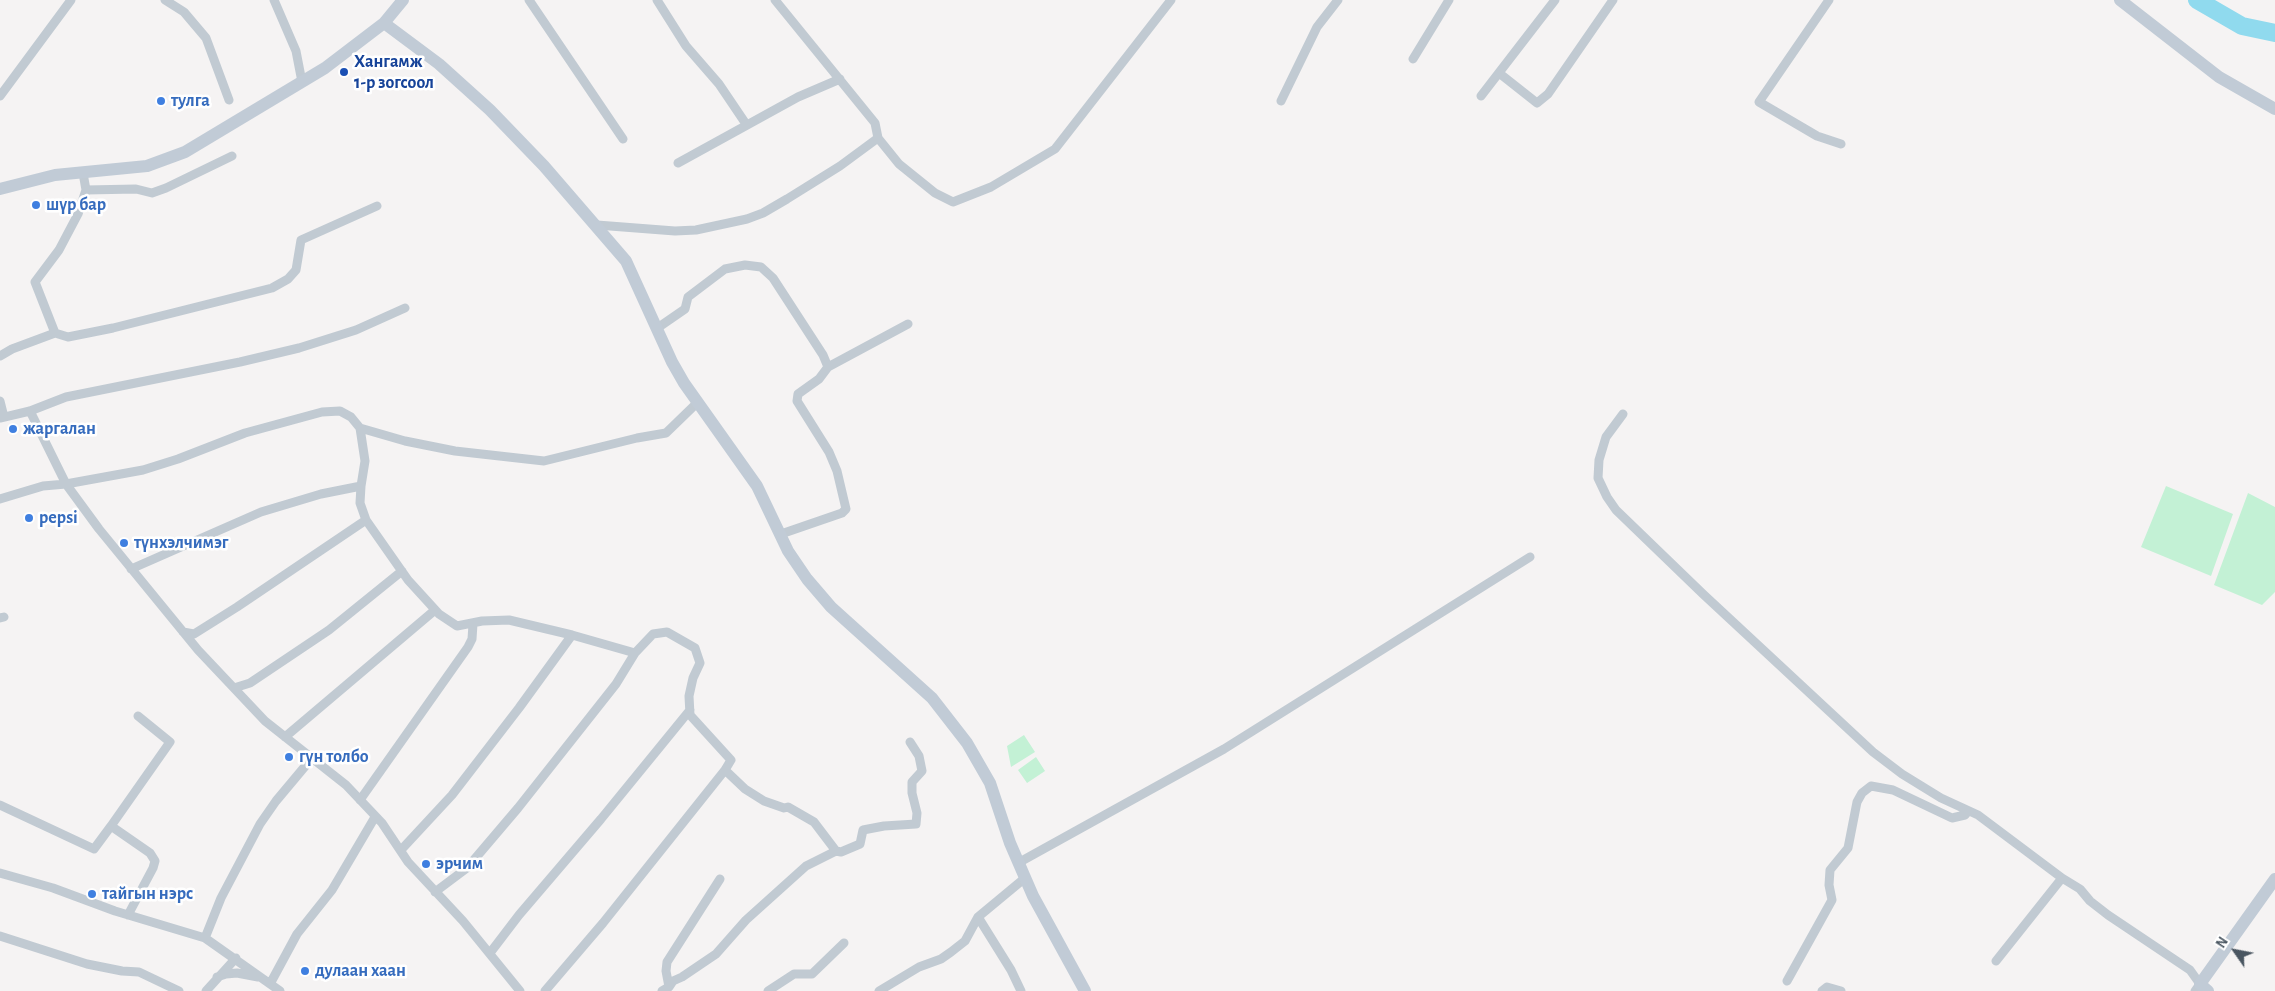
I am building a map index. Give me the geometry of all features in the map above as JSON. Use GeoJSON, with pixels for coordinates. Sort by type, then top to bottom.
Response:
{"type":"FeatureCollection","features":[{"type":"Feature","properties":{"kind":"street"},"geometry":{"type":"LineString","coordinates":[[0,96],[71,0]]}},
{"type":"Feature","properties":{"kind":"street"},"geometry":{"type":"LineString","coordinates":[[164,0],[184,12],[206,38],[229,100]]}},
{"type":"Feature","properties":{"kind":"street"},"geometry":{"type":"LineString","coordinates":[[274,0],[296,51],[302,82]]}},
{"type":"Feature","properties":{"kind":"street"},"geometry":{"type":"LineString","coordinates":[[0,189],[55,175],[127,170],[168,159],[204,141],[349,52],[384,23],[403,0]]}},
{"type":"Feature","properties":{"kind":"street"},"geometry":{"type":"LineString","coordinates":[[529,0],[623,139]]}},
{"type":"Feature","properties":{"kind":"street"},"geometry":{"type":"LineString","coordinates":[[657,0],[686,46],[718,84],[746,124]]}},
{"type":"Feature","properties":{"kind":"street"},"geometry":{"type":"LineString","coordinates":[[775,0],[875,123],[878,138],[899,164],[944,199],[953,202],[991,187],[1055,149],[1171,0]]}},
{"type":"Feature","properties":{"kind":"street"},"geometry":{"type":"LineString","coordinates":[[1281,101],[1317,27],[1338,0]]}},
{"type":"Feature","properties":{"kind":"street"},"geometry":{"type":"LineString","coordinates":[[1413,59],[1448,0]]}},
{"type":"Feature","properties":{"kind":"street"},"geometry":{"type":"LineString","coordinates":[[1481,96],[1555,0]]}},
{"type":"Feature","properties":{"kind":"street"},"geometry":{"type":"LineString","coordinates":[[1499,73],[1537,103],[1548,94],[1613,0]]}},
{"type":"Feature","properties":{"kind":"street"},"geometry":{"type":"LineString","coordinates":[[1830,0],[1759,102],[1817,136],[1841,144]]}},
{"type":"Feature","properties":{"kind":"street"},"geometry":{"type":"LineString","coordinates":[[2120,0],[2219,76],[2275,109]]}},
{"type":"Feature","properties":{"kind":"street"},"geometry":{"type":"LineString","coordinates":[[384,23],[439,64],[490,110],[597,225],[632,271],[672,362],[757,486],[798,566],[818,593],[867,641],[932,698],[953,722],[980,763],[990,783],[1018,863],[1051,931],[1085,991]]}},
{"type":"Feature","properties":{"kind":"street"},"geometry":{"type":"LineString","coordinates":[[678,163],[798,96],[840,79]]}},
{"type":"Feature","properties":{"kind":"street"},"geometry":{"type":"LineString","coordinates":[[597,225],[682,231],[696,230],[748,219],[763,213],[787,199],[878,138]]}},
{"type":"Feature","properties":{"kind":"street"},"geometry":{"type":"LineString","coordinates":[[86,190],[136,189],[152,193],[232,156]]}},
{"type":"Feature","properties":{"kind":"street"},"geometry":{"type":"LineString","coordinates":[[54,333],[35,282],[59,250],[78,214],[86,190],[83,173]]}},
{"type":"Feature","properties":{"kind":"street"},"geometry":{"type":"LineString","coordinates":[[0,356],[12,349],[54,333],[68,337],[113,328],[272,288],[288,279],[296,270],[301,240],[377,206]]}},
{"type":"Feature","properties":{"kind":"street"},"geometry":{"type":"LineString","coordinates":[[656,329],[685,309],[688,297],[725,269],[745,266],[762,267],[773,278],[823,355],[828,367]]}},
{"type":"Feature","properties":{"kind":"street"},"geometry":{"type":"LineString","coordinates":[[0,401],[2,418],[66,397],[240,362],[299,348],[356,330],[405,308]]}},
{"type":"Feature","properties":{"kind":"street"},"geometry":{"type":"LineString","coordinates":[[781,534],[842,513],[846,509],[835,465],[797,400],[798,394],[820,379],[828,367],[908,324]]}},
{"type":"Feature","properties":{"kind":"street"},"geometry":{"type":"LineString","coordinates":[[360,428],[432,447],[544,460],[666,433],[698,402]]}},
{"type":"Feature","properties":{"kind":"street"},"geometry":{"type":"LineString","coordinates":[[30,410],[66,484],[99,530],[183,632],[265,721],[312,758],[360,800],[382,823],[408,862],[490,953],[520,991]]}},
{"type":"Feature","properties":{"kind":"street"},"geometry":{"type":"LineString","coordinates":[[0,499],[43,486],[66,484],[143,470],[178,459],[236,436],[307,415],[340,411],[351,417],[360,428],[364,461],[360,504],[366,520],[402,571],[435,610],[458,626],[509,620],[572,634],[635,653]]}},
{"type":"Feature","properties":{"kind":"street"},"geometry":{"type":"LineString","coordinates":[[1623,414],[1606,437],[1599,460],[1598,478],[1616,510],[1703,594],[1873,752],[1902,774],[1941,798],[1978,815],[2062,878],[2080,888],[2090,901],[2108,915],[2190,970],[2201,989],[2275,878]]}},
{"type":"Feature","properties":{"kind":"street"},"geometry":{"type":"LineString","coordinates":[[132,569],[261,512],[321,494],[361,486]]}},
{"type":"Feature","properties":{"kind":"street"},"geometry":{"type":"LineString","coordinates":[[183,632],[194,634],[230,612],[366,520]]}},
{"type":"Feature","properties":{"kind":"street"},"geometry":{"type":"LineString","coordinates":[[1018,863],[1224,749],[1530,557]]}},
{"type":"Feature","properties":{"kind":"street"},"geometry":{"type":"LineString","coordinates":[[234,688],[250,683],[329,630],[402,571]]}},
{"type":"Feature","properties":{"kind":"street"},"geometry":{"type":"LineString","coordinates":[[285,737],[435,610]]}},
{"type":"Feature","properties":{"kind":"street"},"geometry":{"type":"LineString","coordinates":[[360,800],[468,648],[472,639],[473,624]]}},
{"type":"Feature","properties":{"kind":"street"},"geometry":{"type":"LineString","coordinates":[[435,892],[467,868],[518,808],[616,684],[635,653],[653,634],[667,632],[695,648],[700,663],[693,678],[689,696],[690,715],[731,760],[603,924],[545,991]]}},
{"type":"Feature","properties":{"kind":"street"},"geometry":{"type":"LineString","coordinates":[[401,850],[452,795],[519,708],[572,634]]}},
{"type":"Feature","properties":{"kind":"street"},"geometry":{"type":"LineString","coordinates":[[490,953],[690,710]]}},
{"type":"Feature","properties":{"kind":"street"},"geometry":{"type":"LineString","coordinates":[[0,805],[94,849],[170,742],[138,716]]}},
{"type":"Feature","properties":{"kind":"street"},"geometry":{"type":"LineString","coordinates":[[666,989],[673,981],[716,954],[746,920],[806,866],[836,851],[841,852],[860,844],[863,830],[884,826],[916,824],[917,813],[912,793],[912,782],[922,771],[920,756],[910,742]]}},
{"type":"Feature","properties":{"kind":"street"},"geometry":{"type":"LineString","coordinates":[[205,938],[222,898],[255,832],[276,801],[312,758]]}},
{"type":"Feature","properties":{"kind":"street"},"geometry":{"type":"LineString","coordinates":[[725,770],[745,789],[764,801],[792,809],[814,822],[836,851]]}},
{"type":"Feature","properties":{"kind":"street"},"geometry":{"type":"LineString","coordinates":[[1787,981],[1832,900],[1829,885],[1830,870],[1848,848],[1857,802],[1862,792],[1871,786],[1893,790],[1952,818],[1965,815],[1968,811]]}},
{"type":"Feature","properties":{"kind":"street"},"geometry":{"type":"LineString","coordinates":[[270,984],[297,934],[332,890],[376,817]]}},
{"type":"Feature","properties":{"kind":"street"},"geometry":{"type":"LineString","coordinates":[[111,826],[150,853],[155,861],[128,915]]}},
{"type":"Feature","properties":{"kind":"street"},"geometry":{"type":"LineString","coordinates":[[0,874],[53,888],[128,915],[205,938],[236,958],[260,978],[280,991]]}},
{"type":"Feature","properties":{"kind":"street"},"geometry":{"type":"LineString","coordinates":[[879,991],[919,967],[946,956],[964,941],[978,917],[1025,878]]}},
{"type":"Feature","properties":{"kind":"street"},"geometry":{"type":"LineString","coordinates":[[1996,962],[2062,878]]}},
{"type":"Feature","properties":{"kind":"street"},"geometry":{"type":"LineString","coordinates":[[666,989],[667,962],[720,879]]}},
{"type":"Feature","properties":{"kind":"street"},"geometry":{"type":"LineString","coordinates":[[978,917],[1011,970],[1021,991]]}},
{"type":"Feature","properties":{"kind":"street"},"geometry":{"type":"LineString","coordinates":[[0,936],[87,964],[122,971],[139,972],[179,991]]}},
{"type":"Feature","properties":{"kind":"street"},"geometry":{"type":"LineString","coordinates":[[768,991],[794,974],[812,974],[844,943]]}},
{"type":"Feature","properties":{"kind":"street"},"geometry":{"type":"LineString","coordinates":[[206,991],[236,958]]}},
{"type":"Feature","properties":{"kind":"street"},"geometry":{"type":"LineString","coordinates":[[217,977],[238,973],[260,978]]}},
{"type":"Feature","properties":{"kind":"street"},"geometry":{"type":"LineString","coordinates":[[1822,991],[1827,986],[1841,991]]}},
{"type":"Feature","properties":{"kind":"green space"},"geometry":{"type":"Polygon","coordinates":[[[2166,486],[2233,514],[2211,576],[2141,547],[2166,486]]]}},
{"type":"Feature","properties":{"kind":"green space"},"geometry":{"type":"Polygon","coordinates":[[[2248,493],[2275,507],[2275,592],[2262,605],[2214,585],[2248,493]]]}},
{"type":"Feature","properties":{"kind":"green space"},"geometry":{"type":"Polygon","coordinates":[[[1024,735],[1035,752],[1011,767],[1007,746],[1024,735]]]}},
{"type":"Feature","properties":{"kind":"green space"},"geometry":{"type":"Polygon","coordinates":[[[1036,757],[1045,771],[1027,783],[1018,770],[1036,757]]]}},
{"type":"Feature","properties":{"kind":"waterway"},"geometry":{"type":"LineString","coordinates":[[2197,0],[2242,26],[2275,33]]}},
{"type":"Feature","properties":{"kind":"place","name":"Хангамж 1-р зогсоол"},"geometry":{"type":"Point","coordinates":[344,72]}},
{"type":"Feature","properties":{"kind":"place","name":"тулга"},"geometry":{"type":"Point","coordinates":[161,101]}},
{"type":"Feature","properties":{"kind":"place","name":"шүр бар"},"geometry":{"type":"Point","coordinates":[36,205]}},
{"type":"Feature","properties":{"kind":"place","name":"жаргалан"},"geometry":{"type":"Point","coordinates":[13,429]}},
{"type":"Feature","properties":{"kind":"place","name":"pepsi"},"geometry":{"type":"Point","coordinates":[29,518]}},
{"type":"Feature","properties":{"kind":"place","name":"түнхэлчимэг"},"geometry":{"type":"Point","coordinates":[124,543]}},
{"type":"Feature","properties":{"kind":"place","name":"гүн толбо"},"geometry":{"type":"Point","coordinates":[289,757]}},
{"type":"Feature","properties":{"kind":"place","name":"эрчим"},"geometry":{"type":"Point","coordinates":[426,864]}},
{"type":"Feature","properties":{"kind":"place","name":"тайгын нэрс"},"geometry":{"type":"Point","coordinates":[92,894]}},
{"type":"Feature","properties":{"kind":"place","name":"дулаан хаан"},"geometry":{"type":"Point","coordinates":[305,971]}}]}
